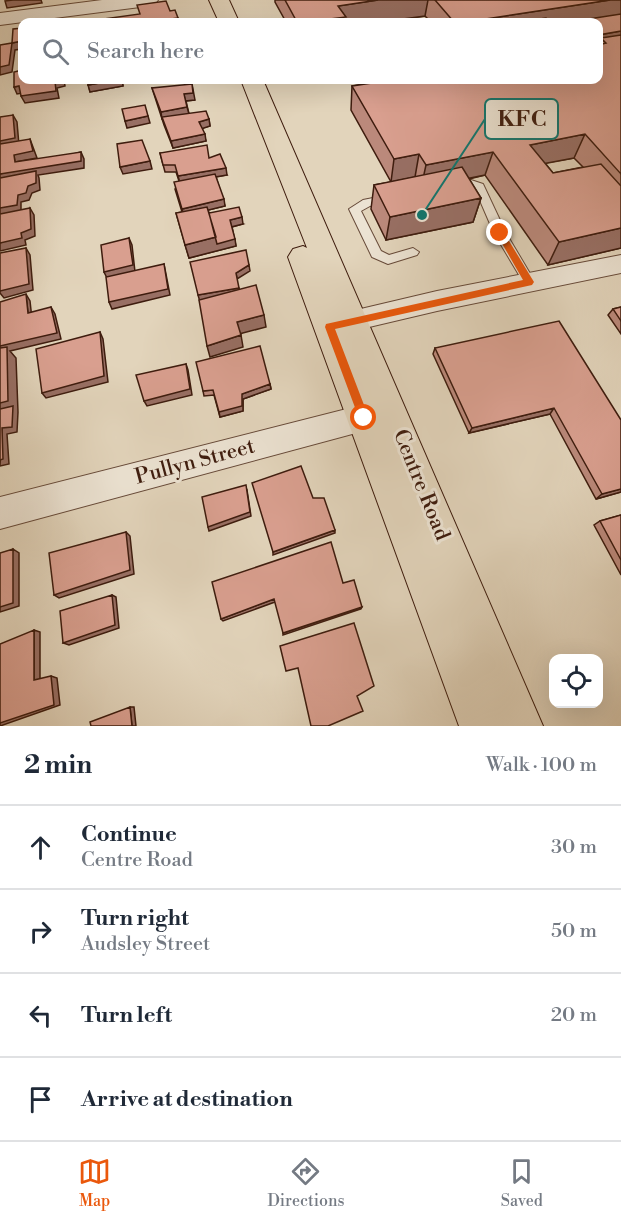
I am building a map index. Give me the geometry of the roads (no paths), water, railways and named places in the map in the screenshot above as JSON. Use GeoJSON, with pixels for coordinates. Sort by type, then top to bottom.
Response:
{"type":"FeatureCollection","features":[{"type":"Feature","properties":{"kind":"main road"},"geometry":{"type":"LineString","coordinates":[[204,0],[211,18]]}},
{"type":"Feature","properties":{"kind":"main road"},"geometry":{"type":"LineString","coordinates":[[219,0],[227,18]]}},
{"type":"Feature","properties":{"kind":"main road","name":"Centre Road"},"geometry":{"type":"LineString","coordinates":[[237,84],[341,323]]}},
{"type":"Feature","properties":{"kind":"main road","name":"Centre Road"},"geometry":{"type":"LineString","coordinates":[[253,84],[341,323],[377,414],[482,726]]}},
{"type":"Feature","properties":{"kind":"main road","name":"Centre Road"},"geometry":{"type":"LineString","coordinates":[[377,414],[520,726]]}},
{"type":"Feature","properties":{"kind":"street"},"geometry":{"type":"LineString","coordinates":[[0,20],[148,0]]}},
{"type":"Feature","properties":{"kind":"street"},"geometry":{"type":"LineString","coordinates":[[341,323],[621,264]]}},
{"type":"Feature","properties":{"kind":"street","name":"Pullyn Street"},"geometry":{"type":"LineString","coordinates":[[0,513],[377,414]]}},
{"type":"Feature","properties":{"kind":"lane"},"geometry":{"type":"LineString","coordinates":[[444,187],[465,182],[479,188],[500,233],[529,282]]}},
{"type":"Feature","properties":{"kind":"lane"},"geometry":{"type":"LineString","coordinates":[[400,196],[367,203],[355,209],[376,254],[388,260],[413,252]]}},
{"type":"Feature","properties":{"kind":"place","name":"KFC"},"geometry":{"type":"Point","coordinates":[422,215]}}]}
